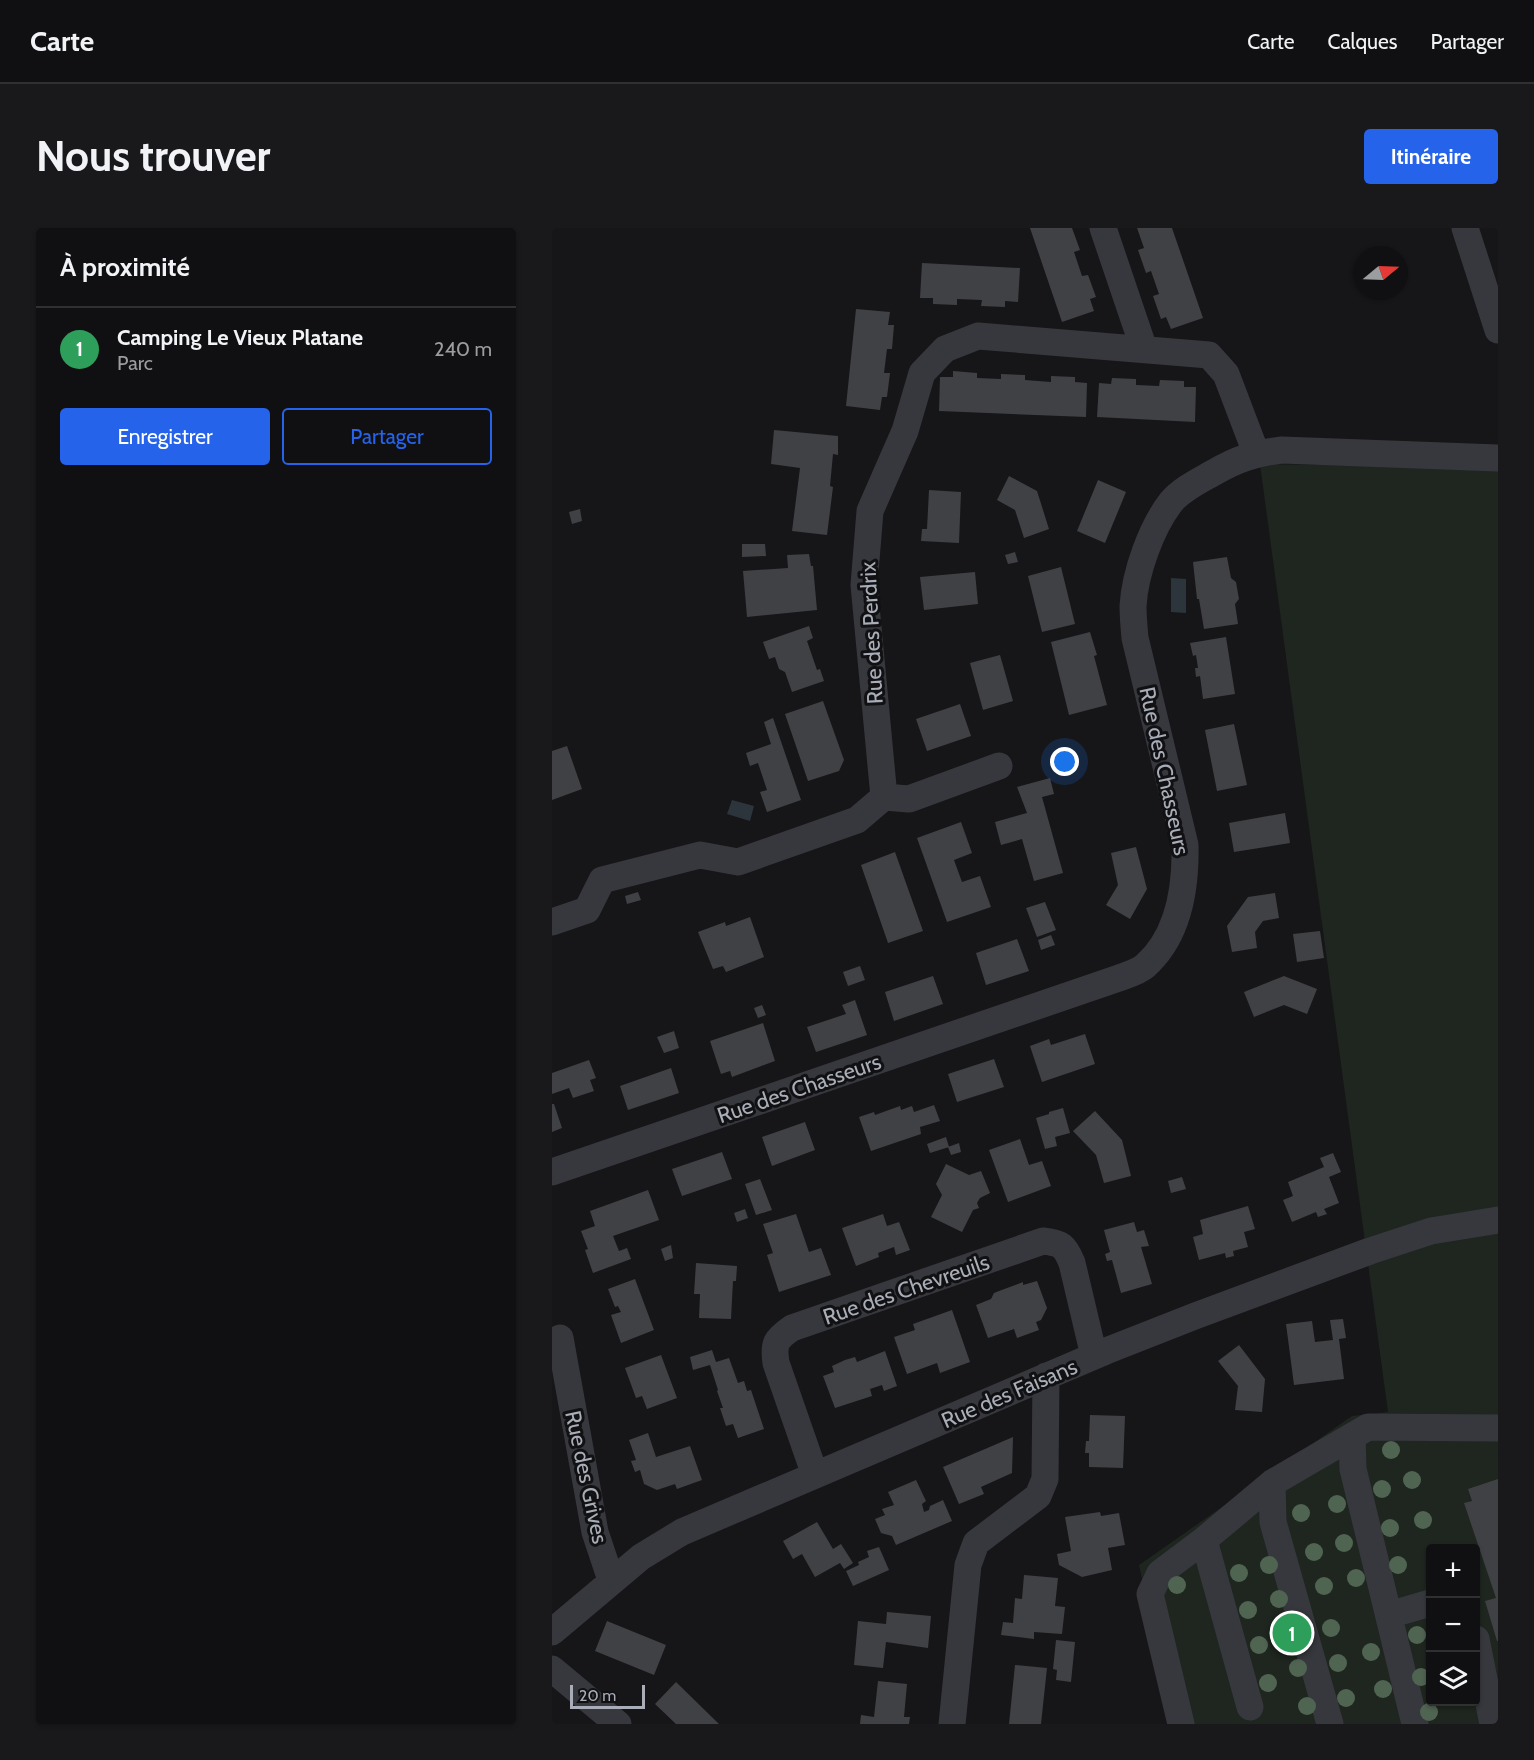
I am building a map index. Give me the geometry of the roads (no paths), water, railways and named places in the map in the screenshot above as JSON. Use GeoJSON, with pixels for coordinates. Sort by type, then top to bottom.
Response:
{"type":"FeatureCollection","features":[{"type":"Feature","properties":{"kind":"street"},"geometry":{"type":"LineString","coordinates":[[1103,228],[1144,349]]}},
{"type":"Feature","properties":{"kind":"street"},"geometry":{"type":"LineString","coordinates":[[1465,228],[1498,330]]}},
{"type":"Feature","properties":{"kind":"street","name":"Rue des Perdrix"},"geometry":{"type":"LineString","coordinates":[[884,797],[864,585],[870,511],[905,431],[922,373],[945,349],[978,336],[1209,355],[1227,375],[1256,453]]}},
{"type":"Feature","properties":{"kind":"street","name":"Rue des Chasseurs"},"geometry":{"type":"LineString","coordinates":[[552,1172],[1143,968],[1158,951],[1172,928],[1181,902],[1186,872],[1185,844],[1135,638],[1133,604],[1143,556],[1172,501],[1192,485],[1230,463],[1256,453],[1282,450],[1498,458]]}},
{"type":"Feature","properties":{"kind":"street"},"geometry":{"type":"LineString","coordinates":[[552,922],[587,910],[602,880],[700,855],[738,862],[857,820],[884,797],[909,800],[999,766]]}},
{"type":"Feature","properties":{"kind":"street","name":"Rue des Faisans"},"geometry":{"type":"LineString","coordinates":[[552,1632],[611,1580],[641,1557],[682,1532],[1094,1356],[1195,1316],[1370,1251],[1431,1231],[1498,1220]]}},
{"type":"Feature","properties":{"kind":"street","name":"Rue des Chevreuils"},"geometry":{"type":"LineString","coordinates":[[816,1475],[775,1356],[774,1348],[780,1336],[792,1328],[1043,1241],[1056,1242],[1066,1249],[1072,1263],[1094,1356]]}},
{"type":"Feature","properties":{"kind":"street","name":"Rue des Grives"},"geometry":{"type":"LineString","coordinates":[[560,1338],[595,1532],[611,1580]]}},
{"type":"Feature","properties":{"kind":"street"},"geometry":{"type":"LineString","coordinates":[[952,1724],[968,1565],[976,1544],[1038,1496],[1045,1479],[1046,1377]]}},
{"type":"Feature","properties":{"kind":"street"},"geometry":{"type":"LineString","coordinates":[[1181,1724],[1150,1594],[1160,1572],[1204,1540],[1272,1483],[1368,1427],[1498,1428]]}},
{"type":"Feature","properties":{"kind":"street"},"geometry":{"type":"LineString","coordinates":[[1352,1437],[1353,1469],[1415,1724]]}},
{"type":"Feature","properties":{"kind":"street"},"geometry":{"type":"LineString","coordinates":[[1272,1483],[1273,1522],[1330,1724]]}},
{"type":"Feature","properties":{"kind":"street"},"geometry":{"type":"LineString","coordinates":[[1204,1540],[1250,1707]]}},
{"type":"Feature","properties":{"kind":"street"},"geometry":{"type":"LineString","coordinates":[[1389,1615],[1426,1604]]}},
{"type":"Feature","properties":{"kind":"street"},"geometry":{"type":"LineString","coordinates":[[1479,1652],[1494,1724]]}},
{"type":"Feature","properties":{"kind":"street"},"geometry":{"type":"LineString","coordinates":[[552,1669],[618,1724]]}},
{"type":"Feature","properties":{"kind":"place","name":"Camping Le Vieux Platane"},"geometry":{"type":"Point","coordinates":[1292,1633]}}]}
